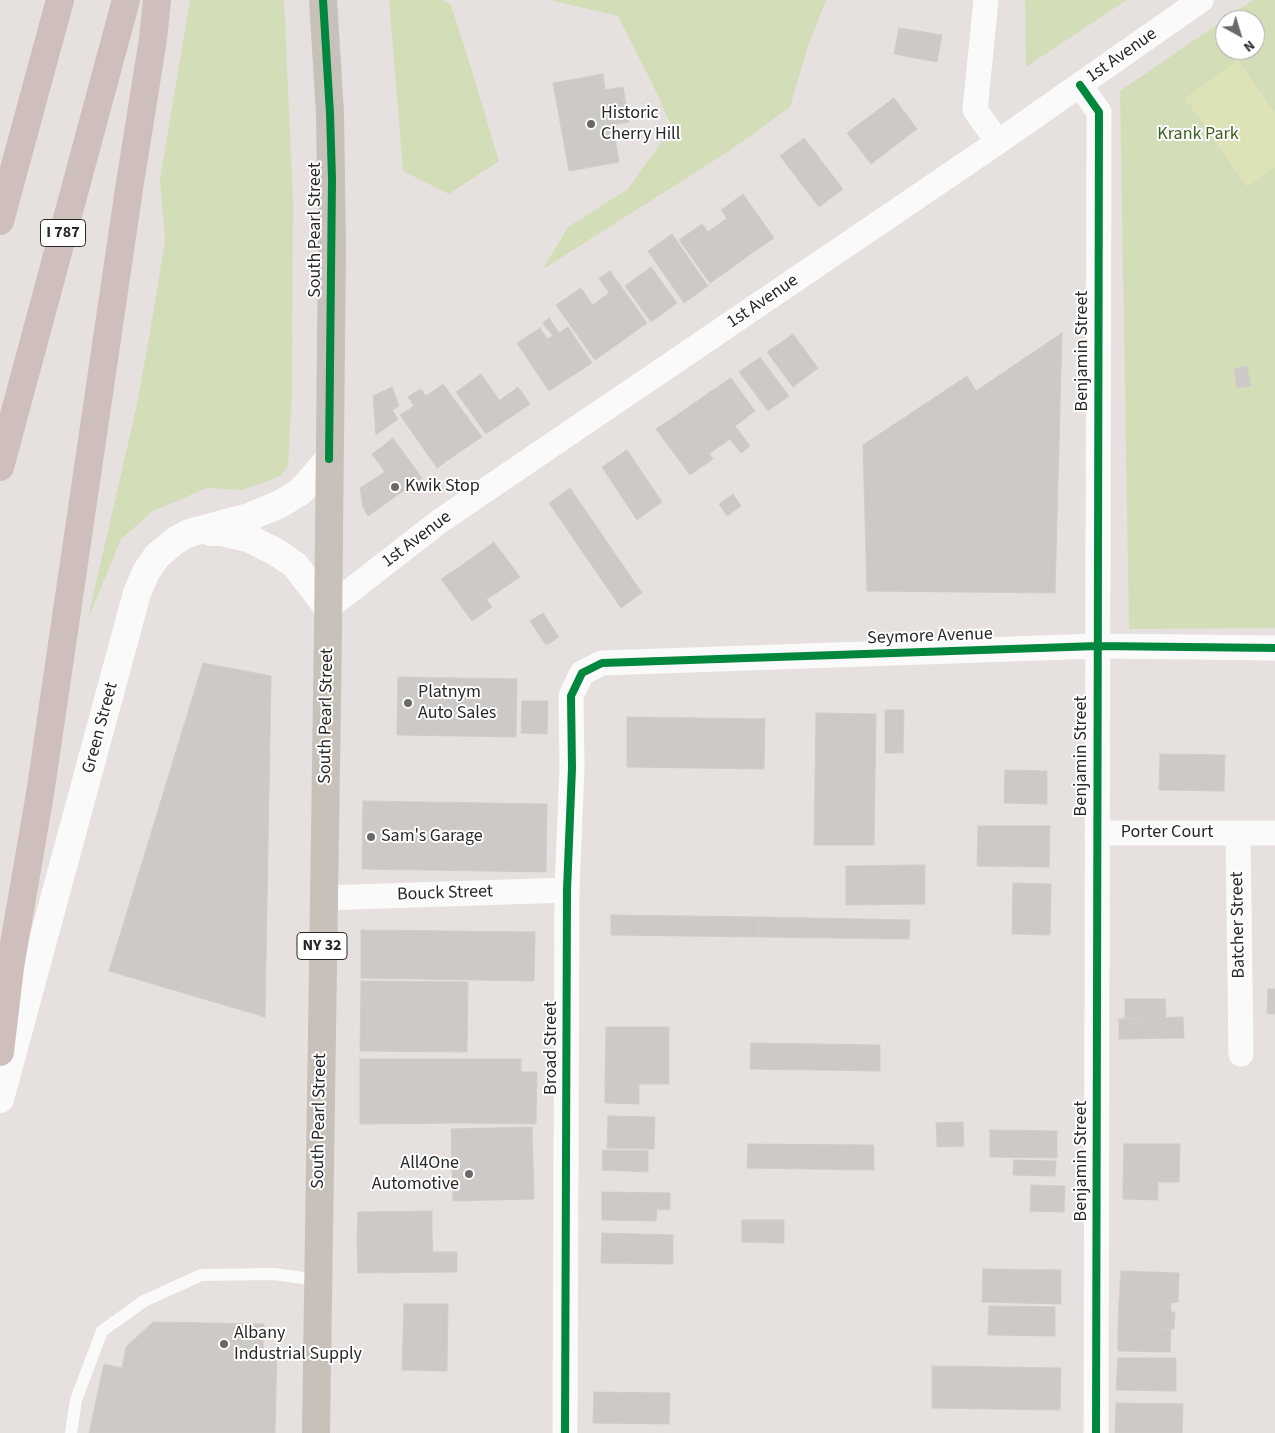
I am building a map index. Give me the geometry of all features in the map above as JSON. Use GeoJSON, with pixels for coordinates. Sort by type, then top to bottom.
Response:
{"type":"FeatureCollection","features":[{"type":"Feature","properties":{"kind":"highway"},"geometry":{"type":"LineString","coordinates":[[0,221],[60,0]]}},
{"type":"Feature","properties":{"kind":"highway","name":"I 787"},"geometry":{"type":"LineString","coordinates":[[0,467],[126,0]]}},
{"type":"Feature","properties":{"kind":"highway"},"geometry":{"type":"LineString","coordinates":[[0,1052],[10,967],[42,785],[153,39],[157,0]]}},
{"type":"Feature","properties":{"kind":"main road","name":"South Pearl Street"},"geometry":{"type":"LineString","coordinates":[[316,1433],[332,179],[323,0]]}},
{"type":"Feature","properties":{"kind":"main road","name":"Green Street"},"geometry":{"type":"LineString","coordinates":[[0,1099],[138,593],[146,572],[157,556],[176,540],[189,533],[249,517],[280,504],[300,492],[329,459]]}},
{"type":"Feature","properties":{"kind":"main road"},"geometry":{"type":"LineString","coordinates":[[189,533],[222,532],[248,538],[276,552],[295,565],[328,608]]}},
{"type":"Feature","properties":{"kind":"street"},"geometry":{"type":"LineString","coordinates":[[986,0],[975,110],[998,142]]}},
{"type":"Feature","properties":{"kind":"street","name":"1st Avenue"},"geometry":{"type":"LineString","coordinates":[[328,608],[440,521],[998,142],[1202,0]]}},
{"type":"Feature","properties":{"kind":"street","name":"Benjamin Street"},"geometry":{"type":"LineString","coordinates":[[1080,85],[1099,112],[1096,1433]]}},
{"type":"Feature","properties":{"kind":"street","name":"Seymore Avenue"},"geometry":{"type":"LineString","coordinates":[[588,670],[602,663],[1098,646],[1275,648]]}},
{"type":"Feature","properties":{"kind":"street","name":"Broad Street"},"geometry":{"type":"LineString","coordinates":[[565,1433],[567,890],[572,768],[571,696],[582,673],[588,670]]}},
{"type":"Feature","properties":{"kind":"street","name":"Porter Court"},"geometry":{"type":"LineString","coordinates":[[1097,833],[1238,833]]}},
{"type":"Feature","properties":{"kind":"street"},"geometry":{"type":"LineString","coordinates":[[1238,833],[1275,833]]}},
{"type":"Feature","properties":{"kind":"street","name":"Batcher Street"},"geometry":{"type":"LineString","coordinates":[[1238,833],[1241,1054]]}},
{"type":"Feature","properties":{"kind":"street","name":"Bouck Street"},"geometry":{"type":"LineString","coordinates":[[323,898],[567,890]]}},
{"type":"Feature","properties":{"kind":"lane"},"geometry":{"type":"LineString","coordinates":[[71,1433],[76,1400],[102,1331],[144,1300],[201,1275],[274,1274],[318,1280]]}},
{"type":"Feature","properties":{"kind":"green space"},"geometry":{"type":"Polygon","coordinates":[[[190,0],[284,0],[293,200],[292,393],[288,466],[281,476],[242,490],[207,488],[153,511],[121,539],[87,622],[136,409],[149,338],[165,241],[160,179],[190,0]]]}},
{"type":"Feature","properties":{"kind":"green space"},"geometry":{"type":"Polygon","coordinates":[[[389,0],[443,0],[451,5],[470,65],[499,161],[449,194],[403,171],[389,0]]]}},
{"type":"Feature","properties":{"kind":"green space"},"geometry":{"type":"Polygon","coordinates":[[[550,0],[826,0],[808,46],[790,107],[729,151],[543,269],[568,227],[628,189],[672,127],[618,16],[550,0]]]}},
{"type":"Feature","properties":{"kind":"green space"},"geometry":{"type":"Polygon","coordinates":[[[1025,0],[1127,0],[1026,67],[1025,0]]]}},
{"type":"Feature","properties":{"kind":"green space","name":"Krank Park"},"geometry":{"type":"Polygon","coordinates":[[[1253,0],[1275,0],[1275,628],[1129,629],[1120,91],[1215,26],[1215,60],[1265,60],[1265,10],[1238,10],[1253,0]]]}},
{"type":"Feature","properties":{"kind":"green space"},"geometry":{"type":"Polygon","coordinates":[[[1238,60],[1275,113],[1275,167],[1247,187],[1185,98],[1238,60]]]}},
{"type":"Feature","properties":{"kind":"building"},"geometry":{"type":"Polygon","coordinates":[[[899,28],[942,35],[937,62],[894,54],[899,28]]]}},
{"type":"Feature","properties":{"kind":"building","name":"Historic Cherry Hill"},"geometry":{"type":"Polygon","coordinates":[[[603,74],[605,90],[623,87],[629,122],[613,125],[619,162],[569,171],[553,83],[603,74]]]}},
{"type":"Feature","properties":{"kind":"building"},"geometry":{"type":"Polygon","coordinates":[[[894,98],[917,129],[871,164],[847,133],[894,98]]]}},
{"type":"Feature","properties":{"kind":"building"},"geometry":{"type":"Polygon","coordinates":[[[804,138],[843,189],[819,207],[780,156],[804,138]]]}},
{"type":"Feature","properties":{"kind":"building"},"geometry":{"type":"Polygon","coordinates":[[[743,194],[774,238],[752,253],[721,210],[743,194]]]}},
{"type":"Feature","properties":{"kind":"building"},"geometry":{"type":"Polygon","coordinates":[[[727,218],[752,253],[733,267],[708,232],[727,218]]]}},
{"type":"Feature","properties":{"kind":"building"},"geometry":{"type":"Polygon","coordinates":[[[702,224],[733,267],[710,283],[679,240],[702,224]]]}},
{"type":"Feature","properties":{"kind":"building"},"geometry":{"type":"Polygon","coordinates":[[[672,234],[708,286],[684,303],[648,251],[672,234]]]}},
{"type":"Feature","properties":{"kind":"building"},"geometry":{"type":"Polygon","coordinates":[[[651,267],[677,303],[651,322],[625,286],[651,267]]]}},
{"type":"Feature","properties":{"kind":"building"},"geometry":{"type":"Polygon","coordinates":[[[610,271],[647,323],[619,343],[593,305],[609,293],[599,278],[610,271]]]}},
{"type":"Feature","properties":{"kind":"building"},"geometry":{"type":"Polygon","coordinates":[[[581,288],[619,343],[595,360],[556,305],[581,288]]]}},
{"type":"Feature","properties":{"kind":"building"},"geometry":{"type":"Polygon","coordinates":[[[549,318],[559,333],[568,327],[592,363],[572,376],[547,339],[553,336],[543,323],[549,318]]]}},
{"type":"Feature","properties":{"kind":"building"},"geometry":{"type":"Polygon","coordinates":[[[540,328],[572,376],[549,391],[517,343],[540,328]]]}},
{"type":"Feature","properties":{"kind":"building"},"geometry":{"type":"Polygon","coordinates":[[[1062,333],[1055,593],[867,591],[863,445],[967,376],[976,391],[1062,333]]]}},
{"type":"Feature","properties":{"kind":"building"},"geometry":{"type":"Polygon","coordinates":[[[793,334],[818,368],[793,387],[767,352],[793,334]]]}},
{"type":"Feature","properties":{"kind":"building"},"geometry":{"type":"Polygon","coordinates":[[[760,357],[789,396],[768,411],[739,372],[760,357]]]}},
{"type":"Feature","properties":{"kind":"building"},"geometry":{"type":"Polygon","coordinates":[[[1247,366],[1251,386],[1237,388],[1234,369],[1247,366]]]}},
{"type":"Feature","properties":{"kind":"building"},"geometry":{"type":"Polygon","coordinates":[[[481,374],[511,417],[486,434],[456,392],[481,374]]]}},
{"type":"Feature","properties":{"kind":"building"},"geometry":{"type":"Polygon","coordinates":[[[731,378],[755,411],[735,426],[710,392],[731,378]]]}},
{"type":"Feature","properties":{"kind":"building"},"geometry":{"type":"Polygon","coordinates":[[[443,384],[482,437],[458,453],[414,393],[421,389],[426,396],[443,384]]]}},
{"type":"Feature","properties":{"kind":"building"},"geometry":{"type":"Polygon","coordinates":[[[392,387],[399,406],[392,410],[398,419],[376,435],[373,396],[392,387]]]}},
{"type":"Feature","properties":{"kind":"building"},"geometry":{"type":"Polygon","coordinates":[[[518,387],[530,404],[511,417],[500,400],[518,387]]]}},
{"type":"Feature","properties":{"kind":"building"},"geometry":{"type":"Polygon","coordinates":[[[710,392],[750,446],[741,453],[730,439],[709,454],[680,413],[710,392]]]}},
{"type":"Feature","properties":{"kind":"building"},"geometry":{"type":"Polygon","coordinates":[[[414,393],[458,453],[437,468],[400,415],[414,406],[408,397],[414,393]]]}},
{"type":"Feature","properties":{"kind":"building"},"geometry":{"type":"Polygon","coordinates":[[[680,413],[713,459],[690,475],[656,429],[680,413]]]}},
{"type":"Feature","properties":{"kind":"building"},"geometry":{"type":"Polygon","coordinates":[[[393,438],[422,478],[368,516],[363,507],[360,488],[385,472],[372,454],[393,438]]]}},
{"type":"Feature","properties":{"kind":"building"},"geometry":{"type":"Polygon","coordinates":[[[627,450],[662,502],[637,520],[602,467],[627,450]]]}},
{"type":"Feature","properties":{"kind":"building"},"geometry":{"type":"Polygon","coordinates":[[[570,488],[642,593],[621,608],[549,503],[570,488]]]}},
{"type":"Feature","properties":{"kind":"building"},"geometry":{"type":"Polygon","coordinates":[[[733,494],[741,506],[727,516],[719,504],[733,494]]]}},
{"type":"Feature","properties":{"kind":"building"},"geometry":{"type":"Polygon","coordinates":[[[494,542],[520,577],[486,600],[461,566],[494,542]]]}},
{"type":"Feature","properties":{"kind":"building"},"geometry":{"type":"Polygon","coordinates":[[[461,566],[492,607],[472,621],[441,579],[461,566]]]}},
{"type":"Feature","properties":{"kind":"building"},"geometry":{"type":"Polygon","coordinates":[[[543,613],[559,637],[546,645],[530,621],[543,613]]]}},
{"type":"Feature","properties":{"kind":"building"},"geometry":{"type":"Polygon","coordinates":[[[203,663],[271,676],[265,1017],[109,971],[203,663]]]}},
{"type":"Feature","properties":{"kind":"building"},"geometry":{"type":"Polygon","coordinates":[[[398,677],[517,679],[516,737],[397,735],[398,677]]]}},
{"type":"Feature","properties":{"kind":"building"},"geometry":{"type":"Polygon","coordinates":[[[522,701],[548,701],[547,734],[521,733],[522,701]]]}},
{"type":"Feature","properties":{"kind":"building"},"geometry":{"type":"Polygon","coordinates":[[[885,710],[904,710],[903,753],[885,753],[885,710]]]}},
{"type":"Feature","properties":{"kind":"building"},"geometry":{"type":"Polygon","coordinates":[[[816,713],[876,714],[874,845],[814,845],[816,713]]]}},
{"type":"Feature","properties":{"kind":"building"},"geometry":{"type":"Polygon","coordinates":[[[627,717],[765,719],[764,769],[627,767],[627,717]]]}},
{"type":"Feature","properties":{"kind":"building"},"geometry":{"type":"Polygon","coordinates":[[[1160,754],[1225,755],[1224,791],[1159,790],[1160,754]]]}},
{"type":"Feature","properties":{"kind":"building"},"geometry":{"type":"Polygon","coordinates":[[[1005,770],[1047,771],[1047,804],[1004,803],[1005,770]]]}},
{"type":"Feature","properties":{"kind":"building"},"geometry":{"type":"Polygon","coordinates":[[[363,801],[547,804],[546,872],[362,869],[363,801]]]}},
{"type":"Feature","properties":{"kind":"building"},"geometry":{"type":"Polygon","coordinates":[[[978,826],[1050,826],[1049,867],[977,866],[978,826]]]}},
{"type":"Feature","properties":{"kind":"building"},"geometry":{"type":"Polygon","coordinates":[[[925,865],[925,904],[846,905],[846,866],[925,865]]]}},
{"type":"Feature","properties":{"kind":"building"},"geometry":{"type":"Polygon","coordinates":[[[1013,883],[1051,884],[1050,935],[1012,934],[1013,883]]]}},
{"type":"Feature","properties":{"kind":"building"},"geometry":{"type":"Polygon","coordinates":[[[611,915],[759,917],[759,937],[611,935],[611,915]]]}},
{"type":"Feature","properties":{"kind":"building"},"geometry":{"type":"Polygon","coordinates":[[[759,917],[910,920],[909,939],[759,937],[759,917]]]}},
{"type":"Feature","properties":{"kind":"building"},"geometry":{"type":"Polygon","coordinates":[[[361,930],[535,932],[534,981],[361,978],[361,930]]]}},
{"type":"Feature","properties":{"kind":"building"},"geometry":{"type":"Polygon","coordinates":[[[361,981],[468,982],[467,1052],[360,1051],[361,981]]]}},
{"type":"Feature","properties":{"kind":"building"},"geometry":{"type":"Polygon","coordinates":[[[1268,989],[1275,989],[1275,1014],[1267,1014],[1268,989]]]}},
{"type":"Feature","properties":{"kind":"building"},"geometry":{"type":"Polygon","coordinates":[[[1125,999],[1165,999],[1166,1018],[1125,1018],[1125,999]]]}},
{"type":"Feature","properties":{"kind":"building"},"geometry":{"type":"Polygon","coordinates":[[[1183,1017],[1184,1038],[1119,1039],[1119,1019],[1183,1017]]]}},
{"type":"Feature","properties":{"kind":"building"},"geometry":{"type":"Polygon","coordinates":[[[606,1027],[669,1027],[669,1084],[605,1084],[606,1027]]]}},
{"type":"Feature","properties":{"kind":"building"},"geometry":{"type":"Polygon","coordinates":[[[751,1043],[880,1045],[880,1071],[750,1069],[751,1043]]]}},
{"type":"Feature","properties":{"kind":"building"},"geometry":{"type":"Polygon","coordinates":[[[360,1059],[467,1059],[467,1123],[360,1124],[360,1059]]]}},
{"type":"Feature","properties":{"kind":"building"},"geometry":{"type":"Polygon","coordinates":[[[467,1059],[521,1059],[521,1072],[537,1072],[536,1124],[467,1123],[467,1059]]]}},
{"type":"Feature","properties":{"kind":"building"},"geometry":{"type":"Polygon","coordinates":[[[605,1084],[639,1084],[639,1104],[605,1103],[605,1084]]]}},
{"type":"Feature","properties":{"kind":"building"},"geometry":{"type":"Polygon","coordinates":[[[608,1116],[655,1117],[654,1149],[607,1148],[608,1116]]]}},
{"type":"Feature","properties":{"kind":"building"},"geometry":{"type":"Polygon","coordinates":[[[963,1122],[964,1146],[937,1147],[936,1123],[963,1122]]]}},
{"type":"Feature","properties":{"kind":"building"},"geometry":{"type":"Polygon","coordinates":[[[532,1127],[534,1199],[453,1201],[451,1129],[532,1127]]]}},
{"type":"Feature","properties":{"kind":"building"},"geometry":{"type":"Polygon","coordinates":[[[990,1130],[1057,1131],[1057,1158],[990,1157],[990,1130]]]}},
{"type":"Feature","properties":{"kind":"building"},"geometry":{"type":"Polygon","coordinates":[[[748,1144],[874,1145],[874,1170],[747,1168],[748,1144]]]}},
{"type":"Feature","properties":{"kind":"building"},"geometry":{"type":"Polygon","coordinates":[[[1124,1144],[1180,1144],[1179,1182],[1123,1182],[1124,1144]]]}},
{"type":"Feature","properties":{"kind":"building"},"geometry":{"type":"Polygon","coordinates":[[[603,1150],[648,1151],[648,1172],[602,1170],[603,1150]]]}},
{"type":"Feature","properties":{"kind":"building"},"geometry":{"type":"Polygon","coordinates":[[[1014,1160],[1056,1161],[1055,1176],[1013,1175],[1014,1160]]]}},
{"type":"Feature","properties":{"kind":"building"},"geometry":{"type":"Polygon","coordinates":[[[1123,1182],[1158,1182],[1158,1200],[1123,1199],[1123,1182]]]}},
{"type":"Feature","properties":{"kind":"building"},"geometry":{"type":"Polygon","coordinates":[[[1031,1185],[1065,1186],[1064,1212],[1030,1211],[1031,1185]]]}},
{"type":"Feature","properties":{"kind":"building"},"geometry":{"type":"Polygon","coordinates":[[[602,1192],[670,1193],[670,1210],[657,1209],[656,1221],[602,1220],[602,1192]]]}},
{"type":"Feature","properties":{"kind":"building"},"geometry":{"type":"Polygon","coordinates":[[[432,1211],[432,1237],[357,1238],[358,1212],[432,1211]]]}},
{"type":"Feature","properties":{"kind":"building"},"geometry":{"type":"Polygon","coordinates":[[[742,1220],[784,1220],[784,1243],[742,1242],[742,1220]]]}},
{"type":"Feature","properties":{"kind":"building"},"geometry":{"type":"Polygon","coordinates":[[[602,1233],[673,1235],[673,1264],[601,1263],[602,1233]]]}},
{"type":"Feature","properties":{"kind":"building"},"geometry":{"type":"Polygon","coordinates":[[[432,1237],[433,1252],[457,1252],[457,1272],[358,1273],[357,1238],[432,1237]]]}},
{"type":"Feature","properties":{"kind":"building"},"geometry":{"type":"Polygon","coordinates":[[[983,1269],[1061,1270],[1061,1304],[982,1302],[983,1269]]]}},
{"type":"Feature","properties":{"kind":"building"},"geometry":{"type":"Polygon","coordinates":[[[1121,1271],[1179,1273],[1178,1302],[1119,1302],[1121,1271]]]}},
{"type":"Feature","properties":{"kind":"building"},"geometry":{"type":"Polygon","coordinates":[[[1119,1302],[1171,1303],[1171,1312],[1175,1312],[1174,1329],[1118,1327],[1119,1302]]]}},
{"type":"Feature","properties":{"kind":"building"},"geometry":{"type":"Polygon","coordinates":[[[404,1304],[448,1304],[447,1371],[402,1370],[404,1304]]]}},
{"type":"Feature","properties":{"kind":"building"},"geometry":{"type":"Polygon","coordinates":[[[989,1306],[1055,1307],[1055,1336],[988,1335],[989,1306]]]}},
{"type":"Feature","properties":{"kind":"building"},"geometry":{"type":"Polygon","coordinates":[[[153,1322],[264,1324],[263,1350],[277,1350],[275,1433],[89,1433],[104,1364],[122,1368],[126,1347],[153,1322]]]}},
{"type":"Feature","properties":{"kind":"building"},"geometry":{"type":"Polygon","coordinates":[[[1118,1327],[1171,1328],[1170,1352],[1118,1351],[1118,1327]]]}},
{"type":"Feature","properties":{"kind":"building"},"geometry":{"type":"Polygon","coordinates":[[[1118,1358],[1176,1358],[1176,1391],[1116,1390],[1118,1358]]]}},
{"type":"Feature","properties":{"kind":"building"},"geometry":{"type":"Polygon","coordinates":[[[932,1366],[1061,1368],[1060,1410],[932,1408],[932,1366]]]}},
{"type":"Feature","properties":{"kind":"building"},"geometry":{"type":"Polygon","coordinates":[[[594,1392],[670,1393],[669,1424],[593,1423],[594,1392]]]}},
{"type":"Feature","properties":{"kind":"building"},"geometry":{"type":"Polygon","coordinates":[[[1116,1403],[1183,1404],[1182,1433],[1115,1433],[1116,1403]]]}},
{"type":"Feature","properties":{"kind":"cycle path"},"geometry":{"type":"LineString","coordinates":[[323,0],[332,179],[329,459]]}},
{"type":"Feature","properties":{"kind":"cycle path"},"geometry":{"type":"LineString","coordinates":[[1080,85],[1099,112],[1096,1433]]}},
{"type":"Feature","properties":{"kind":"cycle path"},"geometry":{"type":"LineString","coordinates":[[565,1433],[567,890],[572,768],[571,696],[582,673],[602,663],[1098,646],[1275,648]]}},
{"type":"Feature","properties":{"kind":"place","name":"Historic Cherry Hill"},"geometry":{"type":"Point","coordinates":[591,124]}},
{"type":"Feature","properties":{"kind":"place","name":"Kwik Stop"},"geometry":{"type":"Point","coordinates":[395,487]}},
{"type":"Feature","properties":{"kind":"place","name":"Platnym Auto Sales"},"geometry":{"type":"Point","coordinates":[408,703]}},
{"type":"Feature","properties":{"kind":"place","name":"Sam's Garage"},"geometry":{"type":"Point","coordinates":[371,837]}},
{"type":"Feature","properties":{"kind":"place","name":"All4One Automotive"},"geometry":{"type":"Point","coordinates":[469,1174]}},
{"type":"Feature","properties":{"kind":"place","name":"Albany Industrial Supply"},"geometry":{"type":"Point","coordinates":[224,1344]}}]}
